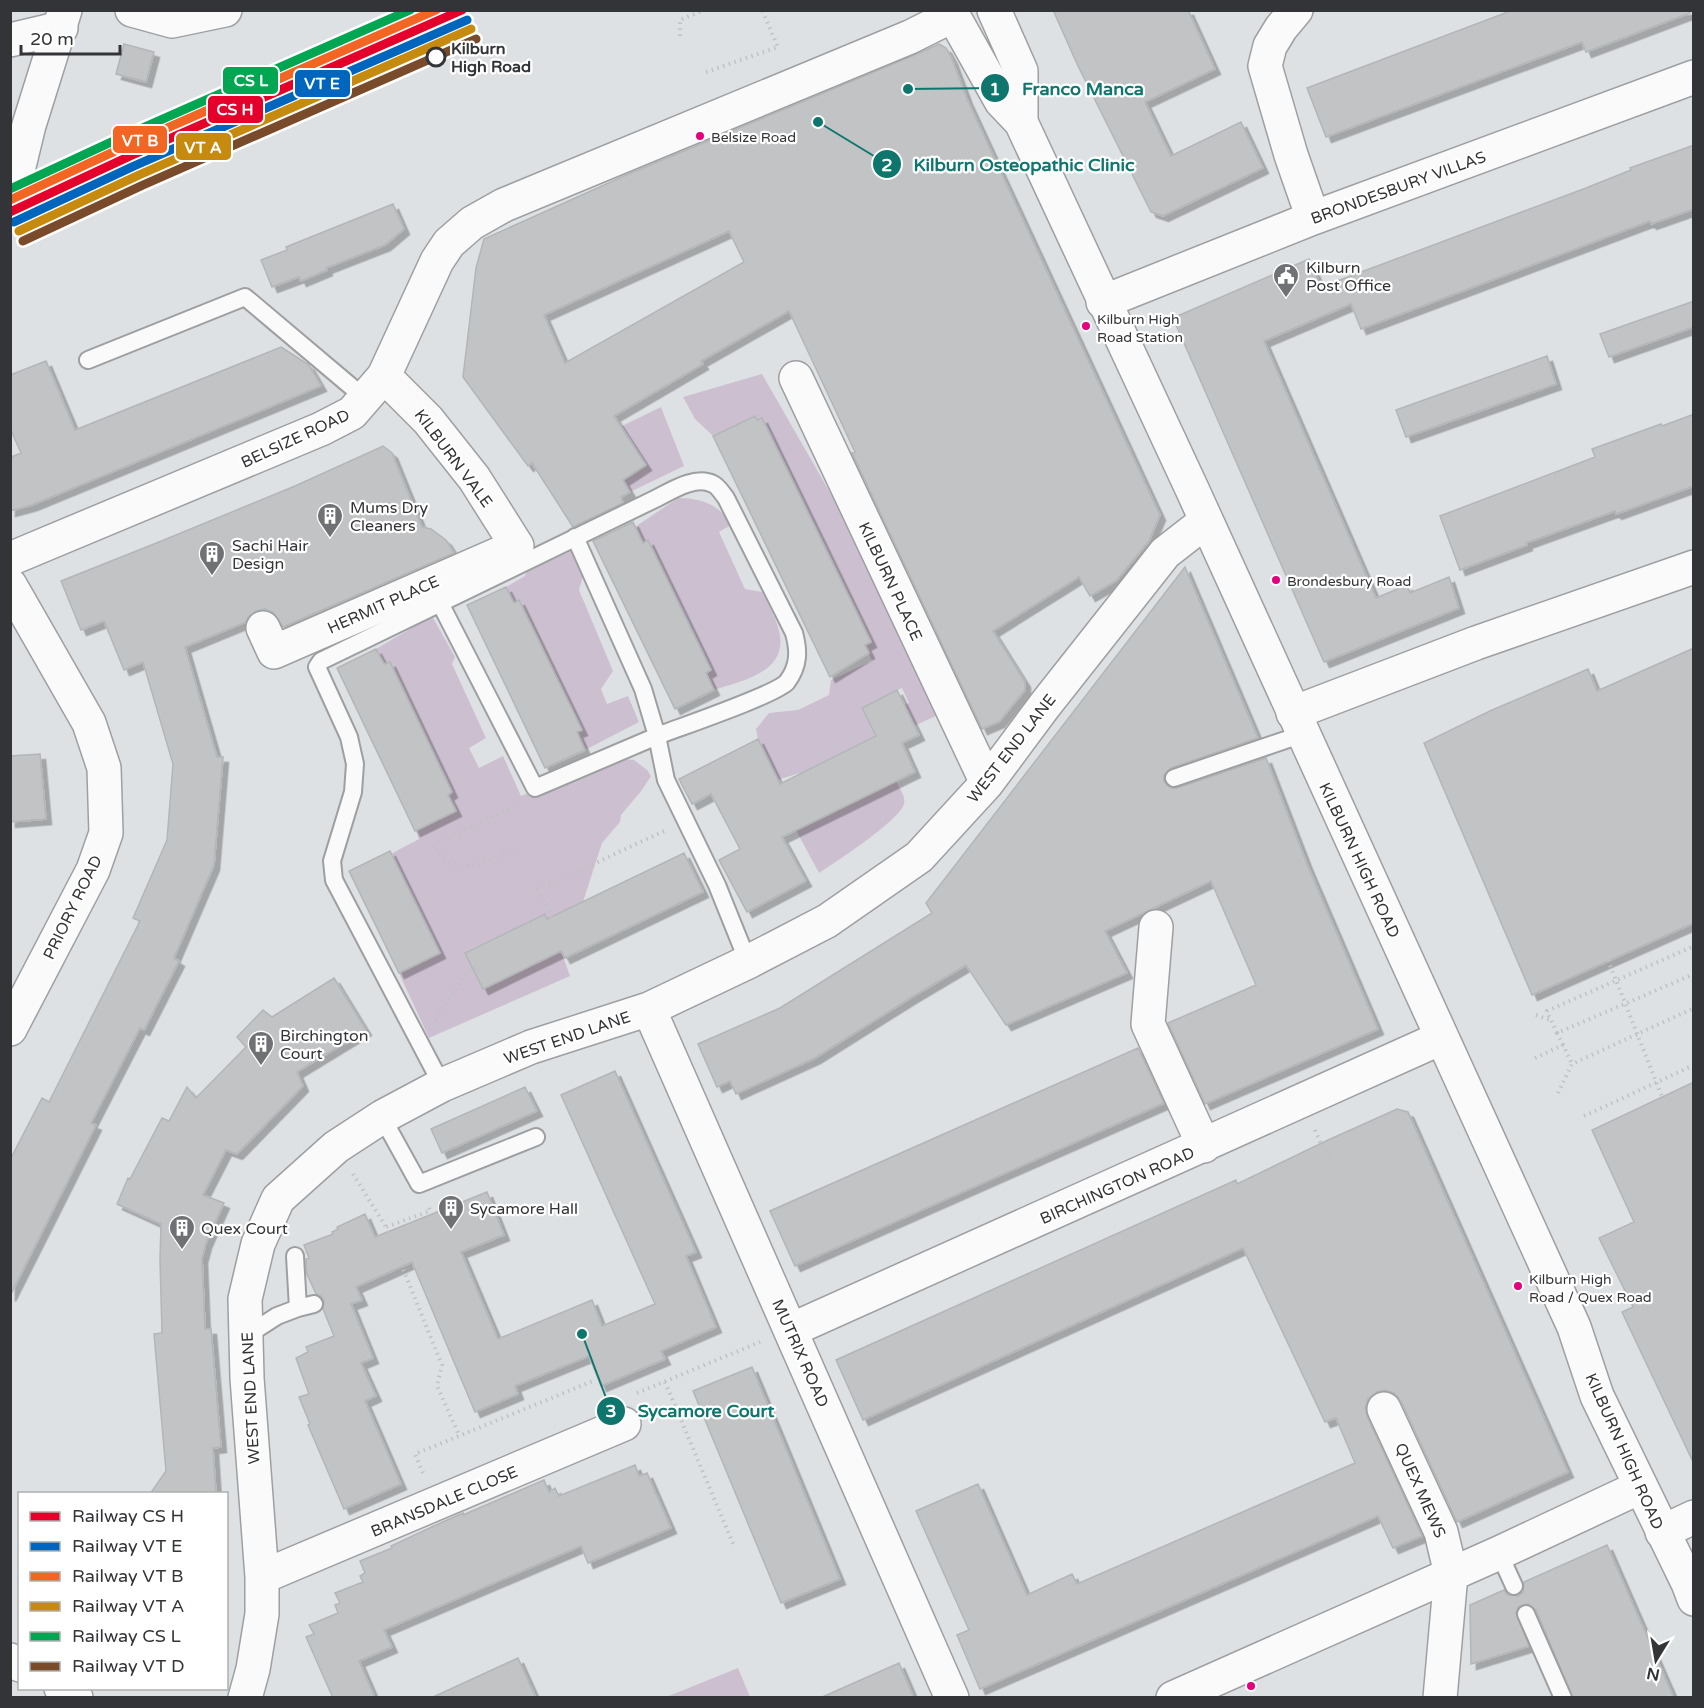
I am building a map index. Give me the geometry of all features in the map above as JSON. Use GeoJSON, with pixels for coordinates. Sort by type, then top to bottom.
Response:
{"type":"FeatureCollection","features":[{"type":"Feature","properties":{"kind":"street"},"geometry":{"type":"LineString","coordinates":[[132,10],[172,21],[225,10]]}},
{"type":"Feature","properties":{"kind":"street","name":"KILBURN HIGH ROAD"},"geometry":{"type":"LineString","coordinates":[[994,10],[1021,71],[1021,122]]}},
{"type":"Feature","properties":{"kind":"street"},"geometry":{"type":"LineString","coordinates":[[1296,10],[1270,46],[1265,66],[1291,155],[1313,218]]}},
{"type":"Feature","properties":{"kind":"street","name":"KILBURN HIGH ROAD"},"geometry":{"type":"LineString","coordinates":[[953,12],[1001,102],[1021,122],[1574,1326],[1597,1396],[1694,1599]]}},
{"type":"Feature","properties":{"kind":"street","name":"BELSIZE ROAD"},"geometry":{"type":"LineString","coordinates":[[10,559],[321,429],[352,413],[375,387],[437,261],[449,243],[472,223],[504,205],[910,37],[953,12]]}},
{"type":"Feature","properties":{"kind":"street"},"geometry":{"type":"LineString","coordinates":[[10,40],[63,19]]}},
{"type":"Feature","properties":{"kind":"street"},"geometry":{"type":"LineString","coordinates":[[10,203],[29,125],[63,19]]}},
{"type":"Feature","properties":{"kind":"street","name":"BRONDESBURY VILLAS"},"geometry":{"type":"LineString","coordinates":[[1103,302],[1313,218],[1694,77]]}},
{"type":"Feature","properties":{"kind":"street","name":"KILBURN PLACE"},"geometry":{"type":"LineString","coordinates":[[796,378],[987,783]]}},
{"type":"Feature","properties":{"kind":"street","name":"KILBURN VALE"},"geometry":{"type":"LineString","coordinates":[[375,387],[428,420],[474,478],[517,546]]}},
{"type":"Feature","properties":{"kind":"street","name":"WEST END LANE"},"geometry":{"type":"LineString","coordinates":[[245,1698],[253,1669],[262,1614],[262,1577],[247,1378],[245,1299],[258,1244],[278,1199],[336,1147],[382,1117],[442,1085],[531,1047],[649,1009],[748,962],[827,921],[919,857],[987,783],[1044,705],[1165,553],[1206,521]]}},
{"type":"Feature","properties":{"kind":"street","name":"HERMIT PLACE"},"geometry":{"type":"LineString","coordinates":[[262,628],[274,652],[517,546]]}},
{"type":"Feature","properties":{"kind":"street"},"geometry":{"type":"LineString","coordinates":[[1298,723],[1476,643],[1694,567]]}},
{"type":"Feature","properties":{"kind":"street","name":"PRIORY ROAD"},"geometry":{"type":"LineString","coordinates":[[10,585],[89,723],[104,768],[106,833],[93,870],[10,1029]]}},
{"type":"Feature","properties":{"kind":"street"},"geometry":{"type":"LineString","coordinates":[[1156,927],[1148,1024],[1204,1146]]}},
{"type":"Feature","properties":{"kind":"street","name":"MUTRIX ROAD"},"geometry":{"type":"LineString","coordinates":[[649,1009],[952,1698]]}},
{"type":"Feature","properties":{"kind":"street","name":"BIRCHINGTON ROAD"},"geometry":{"type":"LineString","coordinates":[[791,1330],[1441,1038]]}},
{"type":"Feature","properties":{"kind":"street","name":"QUEX MEWS"},"geometry":{"type":"LineString","coordinates":[[1384,1409],[1441,1532],[1451,1574],[1440,1698]]}},
{"type":"Feature","properties":{"kind":"street","name":"BRANSDALE CLOSE"},"geometry":{"type":"LineString","coordinates":[[262,1577],[624,1424]]}},
{"type":"Feature","properties":{"kind":"street"},"geometry":{"type":"LineString","coordinates":[[1173,1698],[1499,1553],[1640,1487]]}},
{"type":"Feature","properties":{"kind":"street"},"geometry":{"type":"LineString","coordinates":[[1662,1532],[1694,1517]]}},
{"type":"Feature","properties":{"kind":"street"},"geometry":{"type":"LineString","coordinates":[[63,1690],[76,1698]]}},
{"type":"Feature","properties":{"kind":"lane"},"geometry":{"type":"LineString","coordinates":[[88,360],[245,297],[375,387]]}},
{"type":"Feature","properties":{"kind":"lane"},"geometry":{"type":"LineString","coordinates":[[440,603],[535,788],[657,736],[761,696],[786,683],[795,668],[799,650],[794,633],[726,498],[716,485],[704,481],[688,484],[575,537],[321,661],[316,667],[350,737],[355,764],[353,792],[332,861],[334,880],[442,1085]]}},
{"type":"Feature","properties":{"kind":"lane"},"geometry":{"type":"LineString","coordinates":[[575,537],[643,689],[657,736],[666,780],[717,885],[748,962]]}},
{"type":"Feature","properties":{"kind":"lane"},"geometry":{"type":"LineString","coordinates":[[1174,778],[1298,723]]}},
{"type":"Feature","properties":{"kind":"lane"},"geometry":{"type":"LineString","coordinates":[[382,1117],[419,1184],[536,1137]]}},
{"type":"Feature","properties":{"kind":"lane"},"geometry":{"type":"LineString","coordinates":[[295,1256],[298,1308]]}},
{"type":"Feature","properties":{"kind":"lane"},"geometry":{"type":"LineString","coordinates":[[246,1336],[277,1316],[314,1304]]}},
{"type":"Feature","properties":{"kind":"lane"},"geometry":{"type":"LineString","coordinates":[[1499,1553],[1514,1586]]}},
{"type":"Feature","properties":{"kind":"lane"},"geometry":{"type":"LineString","coordinates":[[1526,1614],[1563,1698]]}},
{"type":"Feature","properties":{"kind":"path"},"geometry":{"type":"LineString","coordinates":[[680,36],[680,20],[704,10]]}},
{"type":"Feature","properties":{"kind":"path"},"geometry":{"type":"LineString","coordinates":[[706,72],[778,47],[762,10]]}},
{"type":"Feature","properties":{"kind":"path"},"geometry":{"type":"LineString","coordinates":[[513,850],[495,859],[477,864],[458,865],[447,861],[433,844],[526,801],[535,788]]}},
{"type":"Feature","properties":{"kind":"path"},"geometry":{"type":"LineString","coordinates":[[552,917],[538,890],[687,820]]}},
{"type":"Feature","properties":{"kind":"path"},"geometry":{"type":"LineString","coordinates":[[1572,1064],[1547,1011],[1694,946]]}},
{"type":"Feature","properties":{"kind":"path"},"geometry":{"type":"LineString","coordinates":[[1608,960],[1662,1097]]}},
{"type":"Feature","properties":{"kind":"path"},"geometry":{"type":"LineString","coordinates":[[420,1041],[467,973],[480,966]]}},
{"type":"Feature","properties":{"kind":"path"},"geometry":{"type":"LineString","coordinates":[[1557,1034],[1694,974]]}},
{"type":"Feature","properties":{"kind":"path"},"geometry":{"type":"LineString","coordinates":[[1558,1093],[1572,1064],[1694,1008]]}},
{"type":"Feature","properties":{"kind":"path"},"geometry":{"type":"LineString","coordinates":[[1536,1015],[1551,1020]]}},
{"type":"Feature","properties":{"kind":"path"},"geometry":{"type":"LineString","coordinates":[[1535,1058],[1563,1045]]}},
{"type":"Feature","properties":{"kind":"path"},"geometry":{"type":"LineString","coordinates":[[1584,1116],[1694,1065]]}},
{"type":"Feature","properties":{"kind":"path"},"geometry":{"type":"LineString","coordinates":[[1302,1102],[1369,1251]]}},
{"type":"Feature","properties":{"kind":"path"},"geometry":{"type":"LineString","coordinates":[[336,1147],[386,1227],[442,1365],[437,1386],[459,1435]]}},
{"type":"Feature","properties":{"kind":"path"},"geometry":{"type":"LineString","coordinates":[[386,1227],[430,1211],[419,1184]]}},
{"type":"Feature","properties":{"kind":"path"},"geometry":{"type":"LineString","coordinates":[[624,1424],[634,1394],[791,1330]]}},
{"type":"Feature","properties":{"kind":"path"},"geometry":{"type":"LineString","coordinates":[[415,1454],[594,1381]]}},
{"type":"Feature","properties":{"kind":"path"},"geometry":{"type":"LineString","coordinates":[[665,1382],[734,1546]]}},
{"type":"Feature","properties":{"kind":"shaded area"},"geometry":{"type":"Polygon","coordinates":[[[762,374],[949,700],[942,713],[914,726],[904,705],[909,703],[902,688],[862,708],[879,743],[864,750],[861,743],[852,747],[855,754],[831,758],[821,763],[824,770],[803,780],[800,773],[777,780],[758,739],[756,729],[769,713],[798,710],[829,695],[831,680],[872,661],[865,645],[871,642],[762,418],[757,420],[755,416],[713,436],[695,419],[683,397],[762,374]]]}},
{"type":"Feature","properties":{"kind":"shaded area"},"geometry":{"type":"Polygon","coordinates":[[[661,407],[684,466],[630,492],[623,480],[646,465],[622,426],[661,407]]]}},
{"type":"Feature","properties":{"kind":"shaded area"},"geometry":{"type":"Polygon","coordinates":[[[678,498],[702,501],[715,507],[726,518],[731,525],[719,532],[745,589],[762,592],[779,631],[780,645],[771,665],[750,678],[714,690],[706,673],[711,670],[649,541],[643,543],[635,527],[678,498]]]}},
{"type":"Feature","properties":{"kind":"shaded area"},"geometry":{"type":"Polygon","coordinates":[[[571,551],[583,576],[579,590],[613,671],[601,689],[607,704],[628,696],[639,722],[585,750],[577,732],[582,729],[519,600],[514,603],[506,587],[525,576],[526,572],[571,551]]]}},
{"type":"Feature","properties":{"kind":"shaded area"},"geometry":{"type":"Polygon","coordinates":[[[432,616],[455,657],[452,664],[486,738],[469,748],[479,768],[503,756],[521,796],[614,758],[634,760],[651,776],[621,815],[620,822],[602,843],[583,902],[547,919],[544,914],[472,949],[485,976],[478,980],[483,989],[561,951],[570,976],[429,1038],[399,973],[434,956],[385,857],[419,839],[416,831],[456,811],[448,795],[452,792],[390,662],[384,664],[376,649],[432,616]]]}},
{"type":"Feature","properties":{"kind":"shaded area"},"geometry":{"type":"Polygon","coordinates":[[[896,781],[904,798],[900,811],[866,841],[819,873],[777,795],[818,820],[896,781]]]}},
{"type":"Feature","properties":{"kind":"shaded area"},"geometry":{"type":"Polygon","coordinates":[[[738,1668],[750,1697],[666,1697],[738,1668]]]}},
{"type":"Feature","properties":{"kind":"building"},"geometry":{"type":"Polygon","coordinates":[[[1053,10],[1188,10],[1215,69],[1145,102],[1171,156],[1241,122],[1263,168],[1163,216],[1151,212],[1078,66],[1053,10]]]}},
{"type":"Feature","properties":{"kind":"building"},"geometry":{"type":"Polygon","coordinates":[[[1513,10],[1690,10],[1690,13],[1586,52],[1582,42],[1326,137],[1307,88],[1513,10]]]}},
{"type":"Feature","properties":{"kind":"building"},"geometry":{"type":"Polygon","coordinates":[[[124,44],[154,52],[146,82],[116,74],[124,44]]]}},
{"type":"Feature","properties":{"kind":"building"},"geometry":{"type":"Polygon","coordinates":[[[939,44],[946,48],[952,59],[967,99],[1160,515],[1149,541],[1116,581],[1090,596],[1079,577],[993,631],[1025,682],[1025,690],[999,722],[982,729],[852,453],[855,452],[789,311],[701,361],[703,364],[614,416],[646,465],[623,480],[630,492],[621,497],[623,503],[573,527],[532,463],[528,466],[463,377],[476,268],[484,239],[624,176],[939,44]],[[729,231],[544,315],[565,363],[744,262],[729,231]]]}},
{"type":"Feature","properties":{"kind":"building"},"geometry":{"type":"Polygon","coordinates":[[[1694,145],[1694,209],[1651,224],[1650,221],[1361,329],[1351,304],[1264,341],[1376,598],[1407,585],[1410,593],[1449,577],[1459,608],[1324,662],[1173,318],[1309,259],[1321,287],[1694,145]]]}},
{"type":"Feature","properties":{"kind":"building"},"geometry":{"type":"Polygon","coordinates":[[[393,204],[404,229],[385,245],[326,268],[327,270],[301,281],[299,277],[272,287],[261,260],[287,250],[286,247],[393,204]]]}},
{"type":"Feature","properties":{"kind":"building"},"geometry":{"type":"Polygon","coordinates":[[[1694,301],[1694,327],[1609,357],[1600,334],[1694,301]]]}},
{"type":"Feature","properties":{"kind":"building"},"geometry":{"type":"Polygon","coordinates":[[[281,347],[309,365],[321,386],[32,505],[10,511],[11,457],[21,453],[10,428],[10,375],[46,361],[75,430],[281,347]]]}},
{"type":"Feature","properties":{"kind":"building"},"geometry":{"type":"Polygon","coordinates":[[[1547,356],[1556,384],[1406,437],[1396,410],[1547,356]]]}},
{"type":"Feature","properties":{"kind":"building"},"geometry":{"type":"Polygon","coordinates":[[[1694,414],[1694,486],[1616,514],[1615,511],[1460,570],[1440,516],[1595,457],[1592,449],[1694,414]]]}},
{"type":"Feature","properties":{"kind":"building"},"geometry":{"type":"Polygon","coordinates":[[[755,416],[757,420],[762,418],[871,642],[865,645],[869,653],[830,677],[713,436],[755,416]]]}},
{"type":"Feature","properties":{"kind":"building"},"geometry":{"type":"Polygon","coordinates":[[[383,446],[392,453],[422,527],[431,529],[446,540],[454,553],[283,627],[273,612],[265,609],[256,611],[248,617],[246,622],[185,647],[217,757],[223,757],[214,865],[174,958],[179,961],[144,1030],[140,1028],[91,1123],[96,1125],[10,1296],[10,1160],[42,1098],[49,1102],[140,921],[133,918],[167,840],[173,764],[143,662],[124,670],[104,621],[81,630],[61,581],[295,486],[383,446]]]}},
{"type":"Feature","properties":{"kind":"building"},"geometry":{"type":"Polygon","coordinates":[[[633,522],[643,543],[648,540],[711,670],[706,673],[714,690],[675,709],[593,541],[633,522]]]}},
{"type":"Feature","properties":{"kind":"building"},"geometry":{"type":"Polygon","coordinates":[[[1185,567],[1258,738],[1171,768],[1164,775],[1164,782],[1171,788],[1177,788],[1266,758],[1307,864],[1378,1029],[1205,1104],[1168,1023],[1256,985],[1211,881],[1105,931],[1127,973],[1006,1025],[966,965],[815,1058],[736,1094],[730,1081],[717,1087],[698,1044],[780,1008],[932,913],[926,903],[1185,567]]]}},
{"type":"Feature","properties":{"kind":"building"},"geometry":{"type":"Polygon","coordinates":[[[506,587],[514,603],[519,600],[582,730],[577,732],[585,750],[545,768],[467,605],[506,587]]]}},
{"type":"Feature","properties":{"kind":"building"},"geometry":{"type":"Polygon","coordinates":[[[1694,648],[1694,923],[1532,995],[1424,743],[1492,710],[1588,669],[1597,691],[1694,648]]]}},
{"type":"Feature","properties":{"kind":"building"},"geometry":{"type":"Polygon","coordinates":[[[376,649],[384,664],[390,662],[452,792],[448,795],[456,811],[415,831],[337,668],[376,649]]]}},
{"type":"Feature","properties":{"kind":"building"},"geometry":{"type":"Polygon","coordinates":[[[897,690],[919,735],[902,743],[915,772],[782,837],[806,881],[747,912],[719,860],[740,849],[711,794],[692,804],[679,779],[758,739],[780,784],[876,736],[862,708],[897,690]]]}},
{"type":"Feature","properties":{"kind":"building"},"geometry":{"type":"Polygon","coordinates":[[[40,754],[46,819],[10,822],[10,756],[40,754]]]}},
{"type":"Feature","properties":{"kind":"building"},"geometry":{"type":"Polygon","coordinates":[[[390,851],[440,953],[399,973],[349,871],[390,851]]]}},
{"type":"Feature","properties":{"kind":"building"},"geometry":{"type":"Polygon","coordinates":[[[684,853],[703,892],[565,958],[561,951],[483,989],[465,953],[545,914],[547,919],[684,853]]]}},
{"type":"Feature","properties":{"kind":"building"},"geometry":{"type":"Polygon","coordinates":[[[334,978],[366,1030],[297,1072],[303,1086],[237,1154],[226,1150],[203,1195],[224,1203],[206,1243],[202,1258],[205,1329],[211,1329],[221,1447],[213,1448],[216,1492],[151,1492],[166,1471],[154,1334],[162,1333],[161,1224],[117,1204],[128,1178],[130,1179],[162,1118],[169,1121],[187,1087],[196,1098],[246,1047],[237,1037],[263,1010],[272,1017],[334,978]]]}},
{"type":"Feature","properties":{"kind":"building"},"geometry":{"type":"Polygon","coordinates":[[[1138,1048],[1164,1103],[795,1266],[770,1211],[1138,1048]]]}},
{"type":"Feature","properties":{"kind":"building"},"geometry":{"type":"Polygon","coordinates":[[[615,1071],[696,1252],[686,1256],[716,1327],[661,1351],[665,1359],[601,1386],[589,1356],[515,1386],[518,1394],[475,1412],[412,1262],[356,1287],[362,1300],[351,1304],[373,1358],[361,1363],[376,1396],[365,1401],[401,1484],[344,1509],[308,1425],[310,1424],[299,1397],[309,1394],[296,1358],[308,1352],[306,1347],[334,1336],[323,1309],[324,1301],[316,1294],[306,1272],[306,1259],[309,1258],[304,1245],[333,1234],[332,1232],[338,1229],[337,1227],[365,1214],[375,1237],[487,1192],[504,1235],[461,1252],[498,1339],[592,1300],[602,1326],[655,1304],[561,1095],[615,1071]]]}},
{"type":"Feature","properties":{"kind":"building"},"geometry":{"type":"Polygon","coordinates":[[[1694,1082],[1694,1464],[1622,1312],[1633,1307],[1599,1238],[1634,1222],[1592,1130],[1694,1082]]]}},
{"type":"Feature","properties":{"kind":"building"},"geometry":{"type":"Polygon","coordinates":[[[525,1087],[537,1111],[442,1153],[431,1129],[525,1087]]]}},
{"type":"Feature","properties":{"kind":"building"},"geometry":{"type":"Polygon","coordinates":[[[1397,1109],[1408,1112],[1568,1472],[1457,1522],[1401,1401],[1394,1393],[1385,1390],[1377,1392],[1368,1399],[1365,1408],[1367,1416],[1422,1536],[1393,1548],[1378,1516],[980,1689],[957,1635],[969,1630],[916,1511],[978,1484],[1027,1595],[1072,1574],[1077,1584],[1355,1463],[1336,1418],[1325,1422],[1243,1248],[863,1420],[836,1360],[1236,1180],[1237,1184],[1397,1109]]]}},
{"type":"Feature","properties":{"kind":"building"},"geometry":{"type":"Polygon","coordinates":[[[752,1367],[840,1579],[781,1603],[693,1391],[752,1367]]]}},
{"type":"Feature","properties":{"kind":"building"},"geometry":{"type":"Polygon","coordinates":[[[635,1465],[639,1476],[647,1473],[671,1528],[588,1563],[581,1546],[384,1630],[392,1647],[359,1661],[375,1698],[333,1698],[306,1637],[314,1634],[309,1625],[338,1613],[335,1605],[340,1603],[335,1593],[363,1582],[360,1576],[365,1573],[360,1561],[463,1513],[463,1515],[544,1480],[549,1492],[555,1488],[559,1496],[635,1465]]]}},
{"type":"Feature","properties":{"kind":"building"},"geometry":{"type":"Polygon","coordinates":[[[1607,1545],[1674,1698],[1573,1698],[1536,1610],[1528,1604],[1518,1607],[1516,1613],[1529,1646],[1471,1664],[1470,1605],[1504,1590],[1508,1595],[1518,1596],[1523,1592],[1524,1582],[1607,1545]]]}},
{"type":"Feature","properties":{"kind":"building"},"geometry":{"type":"Polygon","coordinates":[[[518,1658],[536,1698],[431,1698],[518,1658]]]}},
{"type":"Feature","properties":{"kind":"building"},"geometry":{"type":"Polygon","coordinates":[[[899,1663],[914,1698],[820,1698],[899,1663]]]}},
{"type":"Feature","properties":{"kind":"transit line"},"geometry":{"type":"LineString","coordinates":[[10,189],[410,10]]}},
{"type":"Feature","properties":{"kind":"transit line"},"geometry":{"type":"LineString","coordinates":[[10,200],[126,146],[436,10]]}},
{"type":"Feature","properties":{"kind":"transit line"},"geometry":{"type":"LineString","coordinates":[[10,212],[130,156],[462,10]]}},
{"type":"Feature","properties":{"kind":"transit line"},"geometry":{"type":"LineString","coordinates":[[14,222],[134,166],[467,20]]}},
{"type":"Feature","properties":{"kind":"transit line"},"geometry":{"type":"LineString","coordinates":[[19,231],[139,175],[471,29]]}},
{"type":"Feature","properties":{"kind":"transit line"},"geometry":{"type":"LineString","coordinates":[[23,241],[143,185],[476,39]]}},
{"type":"Feature","properties":{"kind":"place","name":"Kilburn High Road"},"geometry":{"type":"Point","coordinates":[436,57]}},
{"type":"Feature","properties":{"kind":"place","name":"Franco Manca"},"geometry":{"type":"Point","coordinates":[908,89]}},
{"type":"Feature","properties":{"kind":"place","name":"Kilburn Osteopathic Clinic"},"geometry":{"type":"Point","coordinates":[818,122]}},
{"type":"Feature","properties":{"kind":"place","name":"Belsize Road"},"geometry":{"type":"Point","coordinates":[700,136]}},
{"type":"Feature","properties":{"kind":"place","name":"Kilburn Post Office"},"geometry":{"type":"Point","coordinates":[1286,299]}},
{"type":"Feature","properties":{"kind":"place","name":"Kilburn High Road Station"},"geometry":{"type":"Point","coordinates":[1086,326]}},
{"type":"Feature","properties":{"kind":"place","name":"Mums Dry Cleaners"},"geometry":{"type":"Point","coordinates":[330,539]}},
{"type":"Feature","properties":{"kind":"place","name":"Sachi Hair Design"},"geometry":{"type":"Point","coordinates":[212,577]}},
{"type":"Feature","properties":{"kind":"place","name":"Brondesbury Road"},"geometry":{"type":"Point","coordinates":[1276,580]}},
{"type":"Feature","properties":{"kind":"place","name":"Birchington Court"},"geometry":{"type":"Point","coordinates":[261,1067]}},
{"type":"Feature","properties":{"kind":"place","name":"Sycamore Hall"},"geometry":{"type":"Point","coordinates":[451,1231]}},
{"type":"Feature","properties":{"kind":"place","name":"Quex Court"},"geometry":{"type":"Point","coordinates":[182,1251]}},
{"type":"Feature","properties":{"kind":"place","name":"Kilburn High Road / Quex Road"},"geometry":{"type":"Point","coordinates":[1518,1286]}},
{"type":"Feature","properties":{"kind":"place","name":"Sycamore Court"},"geometry":{"type":"Point","coordinates":[582,1334]}}]}
